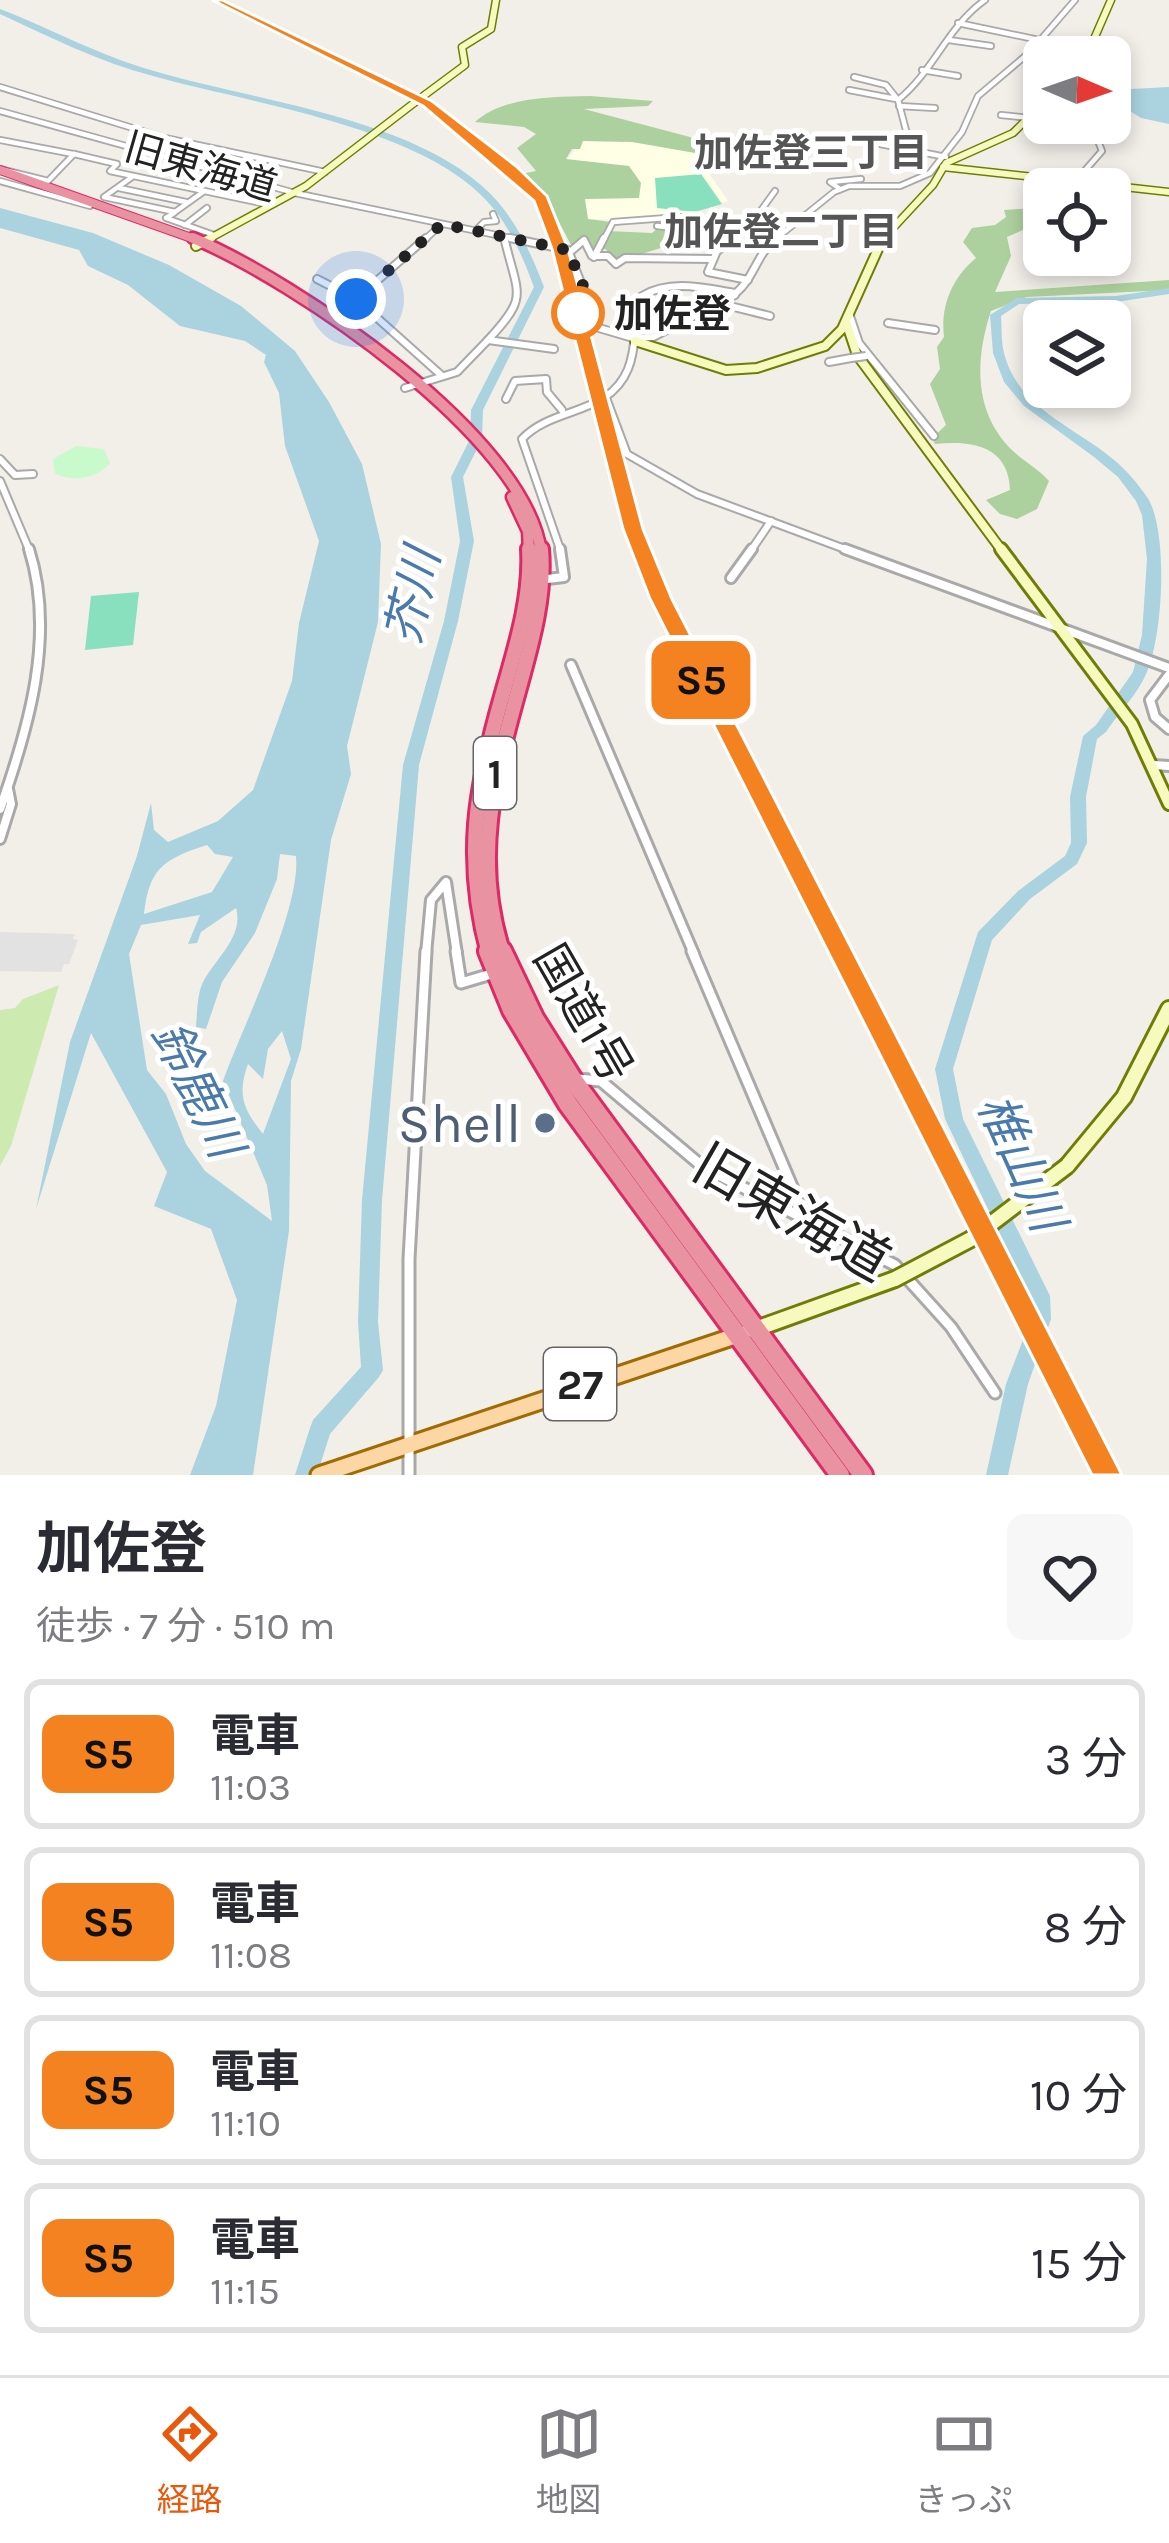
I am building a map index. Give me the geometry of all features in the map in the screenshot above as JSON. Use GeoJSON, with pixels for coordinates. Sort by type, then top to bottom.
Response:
{"type":"FeatureCollection","features":[{"type":"Feature","properties":{"kind":"highway","name":"国道1号"},"geometry":{"type":"LineString","coordinates":[[0,174],[199,244]]}},
{"type":"Feature","properties":{"kind":"highway","name":"国道1号"},"geometry":{"type":"LineString","coordinates":[[0,174],[199,244],[305,296],[412,386],[497,470],[528,531],[535,581],[478,797],[472,843],[477,910],[503,970],[566,1082],[840,1475]]}},
{"type":"Feature","properties":{"kind":"highway","name":"国道1号"},"geometry":{"type":"LineString","coordinates":[[744,1334],[863,1475]]}},
{"type":"Feature","properties":{"kind":"main road","name":"27"},"geometry":{"type":"LineString","coordinates":[[319,1475],[669,1354],[744,1334]]}},
{"type":"Feature","properties":{"kind":"street"},"geometry":{"type":"LineString","coordinates":[[300,194],[465,65],[462,47],[491,29],[496,0]]}},
{"type":"Feature","properties":{"kind":"street"},"geometry":{"type":"LineString","coordinates":[[898,103],[950,40],[956,22],[985,0]]}},
{"type":"Feature","properties":{"kind":"street"},"geometry":{"type":"LineString","coordinates":[[1043,36],[1075,0]]}},
{"type":"Feature","properties":{"kind":"street"},"geometry":{"type":"LineString","coordinates":[[1096,36],[1111,0]]}},
{"type":"Feature","properties":{"kind":"street"},"geometry":{"type":"LineString","coordinates":[[956,22],[1024,36]]}},
{"type":"Feature","properties":{"kind":"street"},"geometry":{"type":"LineString","coordinates":[[979,44],[994,31]]}},
{"type":"Feature","properties":{"kind":"street"},"geometry":{"type":"LineString","coordinates":[[950,40],[991,46]]}},
{"type":"Feature","properties":{"kind":"street"},"geometry":{"type":"LineString","coordinates":[[570,252],[599,328],[709,368],[747,369],[825,346],[847,318],[882,239],[944,167],[978,96],[1023,55]]}},
{"type":"Feature","properties":{"kind":"street"},"geometry":{"type":"LineString","coordinates":[[922,70],[958,76]]}},
{"type":"Feature","properties":{"kind":"street"},"geometry":{"type":"LineString","coordinates":[[854,77],[886,85],[898,103],[907,134],[924,152]]}},
{"type":"Feature","properties":{"kind":"street"},"geometry":{"type":"LineString","coordinates":[[0,87],[50,95],[105,120],[183,143],[325,172]]}},
{"type":"Feature","properties":{"kind":"street"},"geometry":{"type":"LineString","coordinates":[[0,96],[14,89]]}},
{"type":"Feature","properties":{"kind":"street"},"geometry":{"type":"LineString","coordinates":[[849,90],[935,108]]}},
{"type":"Feature","properties":{"kind":"street","name":"旧東海道"},"geometry":{"type":"LineString","coordinates":[[0,111],[300,194]]}},
{"type":"Feature","properties":{"kind":"street"},"geometry":{"type":"LineString","coordinates":[[1001,115],[1023,117]]}},
{"type":"Feature","properties":{"kind":"street"},"geometry":{"type":"LineString","coordinates":[[718,308],[748,280],[759,251],[778,232],[842,189],[900,186],[930,173],[948,158],[1012,134],[1023,125]]}},
{"type":"Feature","properties":{"kind":"street"},"geometry":{"type":"LineString","coordinates":[[0,140],[117,164],[110,171],[271,205]]}},
{"type":"Feature","properties":{"kind":"street"},"geometry":{"type":"LineString","coordinates":[[880,144],[948,158]]}},
{"type":"Feature","properties":{"kind":"street"},"geometry":{"type":"LineString","coordinates":[[1087,168],[1102,151],[1099,144]]}},
{"type":"Feature","properties":{"kind":"street"},"geometry":{"type":"LineString","coordinates":[[0,174],[47,181],[74,154]]}},
{"type":"Feature","properties":{"kind":"street"},"geometry":{"type":"LineString","coordinates":[[944,167],[1023,177]]}},
{"type":"Feature","properties":{"kind":"street"},"geometry":{"type":"LineString","coordinates":[[134,176],[104,197],[175,212]]}},
{"type":"Feature","properties":{"kind":"street"},"geometry":{"type":"LineString","coordinates":[[842,189],[830,182],[861,178]]}},
{"type":"Feature","properties":{"kind":"street"},"geometry":{"type":"LineString","coordinates":[[117,188],[188,202]]}},
{"type":"Feature","properties":{"kind":"street"},"geometry":{"type":"LineString","coordinates":[[1131,188],[1169,192]]}},
{"type":"Feature","properties":{"kind":"street"},"geometry":{"type":"LineString","coordinates":[[204,191],[166,218],[214,236]]}},
{"type":"Feature","properties":{"kind":"street"},"geometry":{"type":"LineString","coordinates":[[748,280],[708,272],[717,251],[730,246],[775,191]]}},
{"type":"Feature","properties":{"kind":"street"},"geometry":{"type":"LineString","coordinates":[[300,194],[508,242],[519,299],[515,311],[462,368],[412,386]]}},
{"type":"Feature","properties":{"kind":"street","name":"旧東海道"},"geometry":{"type":"LineString","coordinates":[[199,244],[300,194]]}},
{"type":"Feature","properties":{"kind":"street"},"geometry":{"type":"LineString","coordinates":[[185,225],[207,208]]}},
{"type":"Feature","properties":{"kind":"street"},"geometry":{"type":"LineString","coordinates":[[476,231],[484,222],[496,221],[493,214]]}},
{"type":"Feature","properties":{"kind":"street"},"geometry":{"type":"LineString","coordinates":[[594,256],[611,223],[680,217],[778,232]]}},
{"type":"Feature","properties":{"kind":"street"},"geometry":{"type":"LineString","coordinates":[[640,222],[739,236]]}},
{"type":"Feature","properties":{"kind":"street"},"geometry":{"type":"LineString","coordinates":[[440,225],[570,252]]}},
{"type":"Feature","properties":{"kind":"street"},"geometry":{"type":"LineString","coordinates":[[356,299],[440,225]]}},
{"type":"Feature","properties":{"kind":"street"},"geometry":{"type":"LineString","coordinates":[[570,252],[584,240],[588,254],[608,256],[616,264],[625,258],[713,259]]}},
{"type":"Feature","properties":{"kind":"street"},"geometry":{"type":"LineString","coordinates":[[317,279],[356,299],[440,377]]}},
{"type":"Feature","properties":{"kind":"street"},"geometry":{"type":"LineString","coordinates":[[535,581],[564,577],[566,569],[548,503],[531,475],[521,439],[536,424],[606,398],[628,366],[635,341],[635,306],[660,285],[689,284],[736,293]]}},
{"type":"Feature","properties":{"kind":"street"},"geometry":{"type":"LineString","coordinates":[[635,341],[666,333],[736,293]]}},
{"type":"Feature","properties":{"kind":"street"},"geometry":{"type":"LineString","coordinates":[[726,304],[770,316]]}},
{"type":"Feature","properties":{"kind":"street"},"geometry":{"type":"LineString","coordinates":[[847,318],[868,355],[934,436]]}},
{"type":"Feature","properties":{"kind":"street"},"geometry":{"type":"LineString","coordinates":[[847,318],[857,356],[1132,724],[1169,804]]}},
{"type":"Feature","properties":{"kind":"street"},"geometry":{"type":"LineString","coordinates":[[888,323],[934,330]]}},
{"type":"Feature","properties":{"kind":"street"},"geometry":{"type":"LineString","coordinates":[[488,340],[554,349]]}},
{"type":"Feature","properties":{"kind":"street"},"geometry":{"type":"LineString","coordinates":[[829,362],[868,355]]}},
{"type":"Feature","properties":{"kind":"street"},"geometry":{"type":"LineString","coordinates":[[506,399],[514,381],[546,379],[547,392],[563,411]]}},
{"type":"Feature","properties":{"kind":"street"},"geometry":{"type":"LineString","coordinates":[[606,398],[627,454],[697,494],[1168,670],[1153,696],[1155,717],[1169,729]]}},
{"type":"Feature","properties":{"kind":"street"},"geometry":{"type":"LineString","coordinates":[[0,459],[15,475],[33,474]]}},
{"type":"Feature","properties":{"kind":"street"},"geometry":{"type":"LineString","coordinates":[[0,481],[40,590],[41,613],[23,730],[0,809]]}},
{"type":"Feature","properties":{"kind":"street"},"geometry":{"type":"LineString","coordinates":[[731,578],[770,521]]}},
{"type":"Feature","properties":{"kind":"street"},"geometry":{"type":"LineString","coordinates":[[571,665],[805,1217]]}},
{"type":"Feature","properties":{"kind":"street"},"geometry":{"type":"LineString","coordinates":[[1153,696],[1169,700]]}},
{"type":"Feature","properties":{"kind":"street"},"geometry":{"type":"LineString","coordinates":[[1154,765],[1169,766]]}},
{"type":"Feature","properties":{"kind":"street"},"geometry":{"type":"LineString","coordinates":[[0,839],[11,804],[8,788]]}},
{"type":"Feature","properties":{"kind":"street"},"geometry":{"type":"LineString","coordinates":[[409,1475],[404,1446],[415,1091],[431,901],[446,881],[461,983],[503,970]]}},
{"type":"Feature","properties":{"kind":"street"},"geometry":{"type":"LineString","coordinates":[[744,1334],[895,1280],[971,1239],[1066,1166],[1124,1097],[1169,1009]]}},
{"type":"Feature","properties":{"kind":"street","name":"旧東海道"},"geometry":{"type":"LineString","coordinates":[[566,1082],[601,1082],[703,1168],[895,1265],[951,1327],[994,1393]]}},
{"type":"Feature","properties":{"kind":"shaded area"},"geometry":{"type":"Polygon","coordinates":[[[583,141],[693,150],[728,201],[687,212],[687,217],[661,221],[588,219],[584,199],[638,198],[629,166],[566,160],[583,141]]]}},
{"type":"Feature","properties":{"kind":"shaded area"},"geometry":{"type":"Polygon","coordinates":[[[0,932],[75,934],[73,939],[78,940],[61,972],[0,971],[0,932]]]}},
{"type":"Feature","properties":{"kind":"green space"},"geometry":{"type":"Polygon","coordinates":[[[590,96],[653,101],[648,106],[584,109],[709,142],[709,149],[695,153],[632,142],[583,141],[566,159],[629,166],[641,183],[639,198],[585,199],[588,219],[611,222],[608,231],[652,233],[659,227],[688,231],[664,247],[619,261],[605,249],[571,245],[547,199],[521,174],[536,171],[517,148],[536,134],[524,127],[475,122],[515,103],[590,96]]]}},
{"type":"Feature","properties":{"kind":"green space"},"geometry":{"type":"Polygon","coordinates":[[[701,174],[722,204],[695,212],[657,208],[655,178],[701,174]]]}},
{"type":"Feature","properties":{"kind":"green space"},"geometry":{"type":"Polygon","coordinates":[[[1023,209],[1023,230],[1007,237],[1011,256],[995,292],[1169,280],[1169,290],[1027,297],[991,311],[980,366],[984,403],[1000,436],[1049,481],[1037,509],[1017,519],[1000,514],[986,500],[1010,490],[1003,463],[995,455],[974,445],[935,444],[932,438],[946,425],[930,384],[940,369],[937,347],[944,337],[944,314],[950,293],[976,258],[963,242],[972,228],[995,225],[1006,217],[1004,210],[1023,209]]]}},
{"type":"Feature","properties":{"kind":"green space"},"geometry":{"type":"Polygon","coordinates":[[[76,446],[104,449],[110,463],[85,478],[55,474],[53,459],[76,446]]]}},
{"type":"Feature","properties":{"kind":"green space"},"geometry":{"type":"Polygon","coordinates":[[[139,592],[133,645],[85,650],[91,596],[139,592]]]}},
{"type":"Feature","properties":{"kind":"green space"},"geometry":{"type":"Polygon","coordinates":[[[59,985],[11,1146],[0,1166],[0,1010],[15,1008],[23,999],[59,985]]]}},
{"type":"Feature","properties":{"kind":"water"},"geometry":{"type":"Polygon","coordinates":[[[1169,87],[1169,124],[1131,112],[1131,89],[1169,87]]]}},
{"type":"Feature","properties":{"kind":"water"},"geometry":{"type":"Polygon","coordinates":[[[0,208],[93,233],[169,265],[241,306],[295,351],[329,402],[362,464],[381,544],[378,622],[347,746],[351,774],[331,840],[301,1049],[291,1081],[289,1231],[253,1475],[190,1475],[216,1406],[237,1300],[211,1229],[154,1206],[167,1172],[91,1033],[36,1209],[70,1042],[137,856],[151,803],[154,830],[168,842],[218,821],[253,790],[292,681],[299,623],[319,541],[285,446],[279,393],[264,362],[266,355],[245,341],[180,326],[128,285],[88,266],[79,250],[0,228],[0,208]],[[207,845],[161,868],[150,886],[144,914],[212,892],[233,857],[215,854],[207,845]],[[280,854],[277,879],[255,933],[222,982],[206,1029],[196,1027],[200,992],[236,930],[236,908],[201,932],[197,943],[188,944],[200,915],[141,925],[129,954],[147,1070],[166,1094],[186,1144],[205,1171],[272,1221],[267,1185],[223,1081],[290,906],[296,856],[280,854]],[[282,1031],[268,1049],[263,1079],[248,1064],[243,1084],[247,1109],[263,1134],[291,1059],[282,1031]]]}},
{"type":"Feature","properties":{"kind":"waterway","name":"芥川"},"geometry":{"type":"LineString","coordinates":[[0,11],[109,60],[340,121],[427,154],[464,176],[501,212],[539,287],[477,410],[476,439],[457,477],[467,541],[451,621],[411,765],[372,1200],[368,1322],[372,1370],[321,1428],[306,1475]]}},
{"type":"Feature","properties":{"kind":"waterway","name":"椎山川"},"geometry":{"type":"LineString","coordinates":[[997,1475],[1017,1384],[1041,1319],[1040,1296],[954,1119],[944,1069],[984,937],[1024,895],[1071,860],[1079,843],[1078,797],[1090,736],[1101,729],[1140,672],[1149,635],[1154,559],[1148,515],[1122,474],[1028,404],[1010,382],[999,353],[995,315],[1017,301],[1116,299],[1169,291]]}},
{"type":"Feature","properties":{"kind":"railway"},"geometry":{"type":"LineString","coordinates":[[218,0],[427,103],[541,200],[560,249],[633,529],[661,599],[841,954]]}},
{"type":"Feature","properties":{"kind":"railway"},"geometry":{"type":"LineString","coordinates":[[839,951],[1104,1475]]}},
{"type":"Feature","properties":{"kind":"train","name":"S5"},"geometry":{"type":"LineString","coordinates":[[218,0],[428,104],[511,169],[541,200],[560,249],[633,529],[661,599],[1104,1475]]}},
{"type":"Feature","properties":{"kind":"place","name":"加佐登"},"geometry":{"type":"Point","coordinates":[578,313]}},
{"type":"Feature","properties":{"kind":"place","name":"Shell"},"geometry":{"type":"Point","coordinates":[545,1123]}},
{"type":"Feature","properties":{"kind":"district","name":"加佐登三丁目"},"geometry":{"type":"Point","coordinates":[811,152]}},
{"type":"Feature","properties":{"kind":"district","name":"加佐登二丁目"},"geometry":{"type":"Point","coordinates":[781,231]}},
{"type":"Feature","properties":{"kind":"route"},"geometry":{"type":"LineString","coordinates":[[356,299],[442,224],[568,250],[592,307],[578,313]]}},
{"type":"Feature","properties":{"kind":"water label","name":"鈴鹿川"},"geometry":{"type":"Point","coordinates":[198,1089]}}]}
